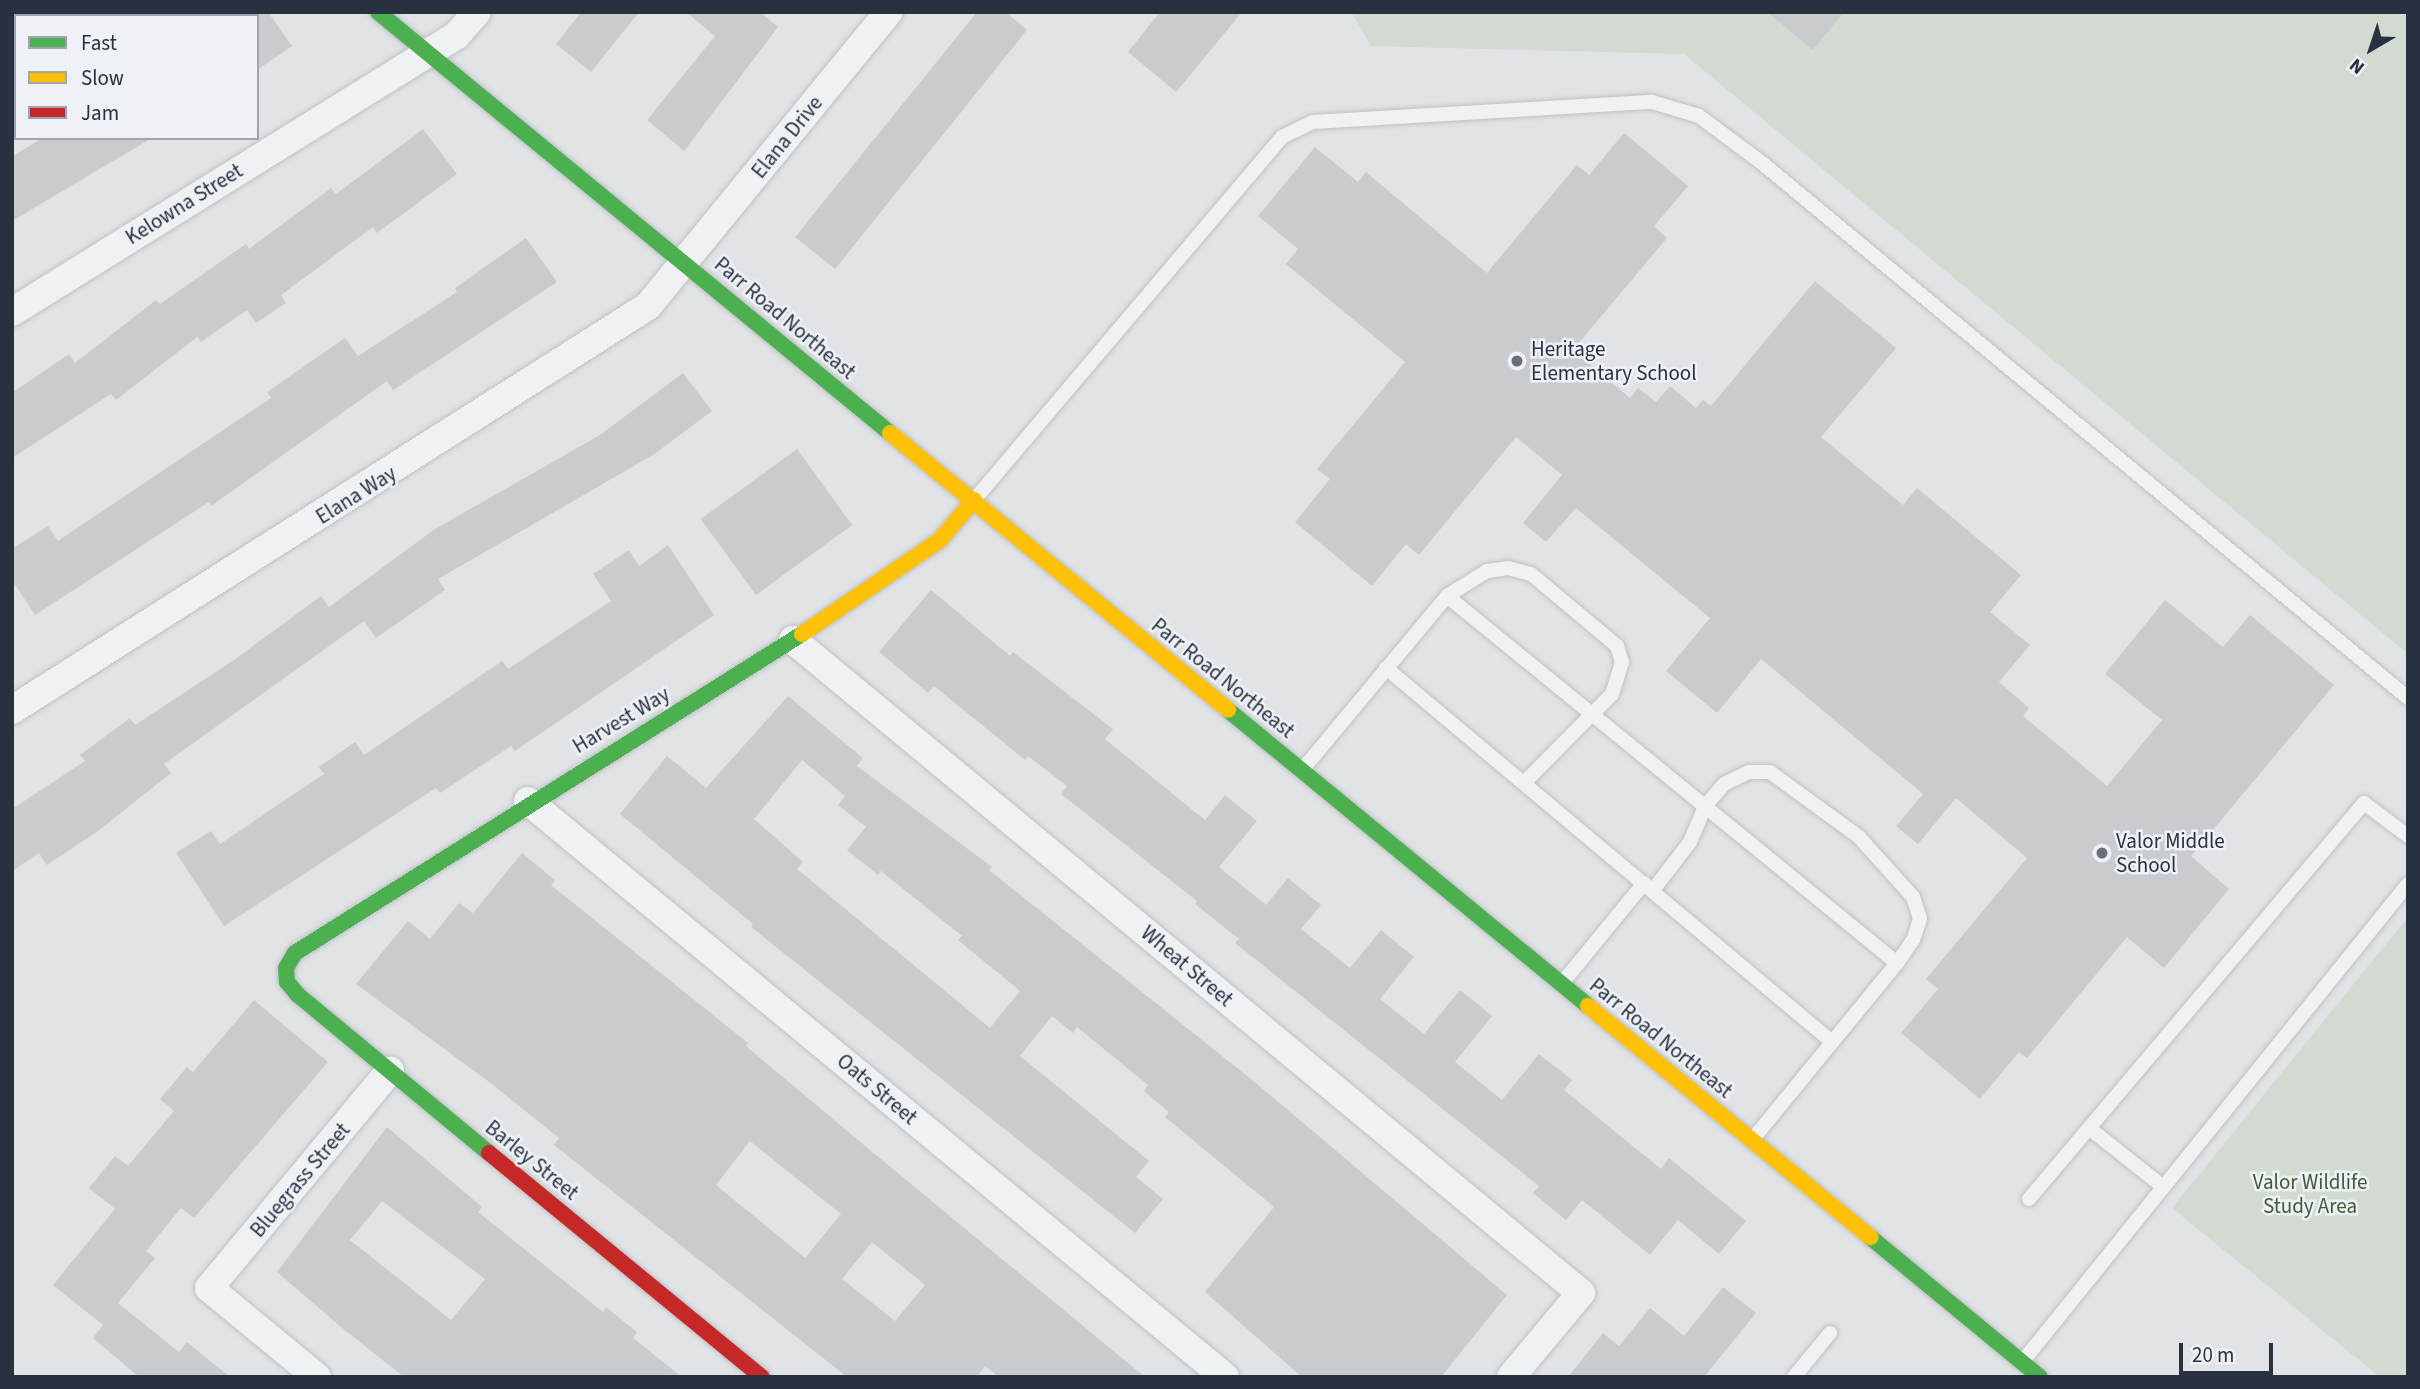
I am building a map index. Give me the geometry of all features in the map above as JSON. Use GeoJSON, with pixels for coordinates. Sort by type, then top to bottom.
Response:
{"type":"FeatureCollection","features":[{"type":"Feature","properties":{"kind":"main road","name":"Parr Road Northeast"},"geometry":{"type":"LineString","coordinates":[[378,12],[2040,1377]]}},
{"type":"Feature","properties":{"kind":"main road","name":"Harvest Way"},"geometry":{"type":"LineString","coordinates":[[286,968],[295,953],[308,943],[528,801],[793,640],[939,541],[974,500]]}},
{"type":"Feature","properties":{"kind":"main road","name":"Barley Street"},"geometry":{"type":"LineString","coordinates":[[286,968],[287,982],[298,995],[762,1377]]}},
{"type":"Feature","properties":{"kind":"street","name":"Kelowna Street"},"geometry":{"type":"LineString","coordinates":[[12,312],[463,30],[477,12]]}},
{"type":"Feature","properties":{"kind":"street","name":"Elana Drive"},"geometry":{"type":"LineString","coordinates":[[684,262],[889,12]]}},
{"type":"Feature","properties":{"kind":"street","name":"Elana Way"},"geometry":{"type":"LineString","coordinates":[[12,710],[636,314],[684,262]]}},
{"type":"Feature","properties":{"kind":"street","name":"Wheat Street"},"geometry":{"type":"LineString","coordinates":[[793,640],[1581,1293],[1511,1377]]}},
{"type":"Feature","properties":{"kind":"street","name":"Oats Street"},"geometry":{"type":"LineString","coordinates":[[528,801],[1225,1377]]}},
{"type":"Feature","properties":{"kind":"street","name":"Bluegrass Street"},"geometry":{"type":"LineString","coordinates":[[317,1377],[209,1288],[390,1071]]}},
{"type":"Feature","properties":{"kind":"lane"},"geometry":{"type":"LineString","coordinates":[[974,500],[1282,137],[1313,122],[1652,102],[1699,116],[1762,163],[2408,698]]}},
{"type":"Feature","properties":{"kind":"lane"},"geometry":{"type":"LineString","coordinates":[[1302,770],[1447,596],[1487,571],[1508,568],[1531,574],[1616,646],[1622,662],[1620,678],[1595,716],[1564,740],[1524,783]]}},
{"type":"Feature","properties":{"kind":"lane"},"geometry":{"type":"LineString","coordinates":[[1447,596],[1897,962]]}},
{"type":"Feature","properties":{"kind":"lane"},"geometry":{"type":"LineString","coordinates":[[1386,668],[1832,1042]]}},
{"type":"Feature","properties":{"kind":"lane"},"geometry":{"type":"LineString","coordinates":[[1562,984],[1690,842],[1705,806],[1724,784],[1749,772],[1770,772],[1859,837],[1895,872],[1913,897],[1920,919],[1913,940],[1752,1140]]}},
{"type":"Feature","properties":{"kind":"lane"},"geometry":{"type":"LineString","coordinates":[[2029,1199],[2364,803],[2408,836]]}},
{"type":"Feature","properties":{"kind":"lane"},"geometry":{"type":"LineString","coordinates":[[2022,1362],[2161,1185],[2408,884]]}},
{"type":"Feature","properties":{"kind":"lane"},"geometry":{"type":"LineString","coordinates":[[2089,1129],[2161,1185]]}},
{"type":"Feature","properties":{"kind":"lane"},"geometry":{"type":"LineString","coordinates":[[1794,1377],[1830,1333]]}},
{"type":"Feature","properties":{"kind":"green space"},"geometry":{"type":"Polygon","coordinates":[[[1351,12],[2408,12],[2408,654],[1684,54],[1371,46],[1351,12]]]}},
{"type":"Feature","properties":{"kind":"green space","name":"Valor Wildlife Study Area"},"geometry":{"type":"Polygon","coordinates":[[[2408,917],[2408,1377],[2380,1377],[2172,1208],[2408,917]]]}},
{"type":"Feature","properties":{"kind":"building"},"geometry":{"type":"Polygon","coordinates":[[[268,12],[292,46],[259,69],[259,14],[268,12]]]}},
{"type":"Feature","properties":{"kind":"building"},"geometry":{"type":"Polygon","coordinates":[[[581,12],[639,12],[591,72],[556,44],[581,12]]]}},
{"type":"Feature","properties":{"kind":"building"},"geometry":{"type":"Polygon","coordinates":[[[686,12],[760,12],[778,27],[684,151],[647,120],[715,36],[686,12]]]}},
{"type":"Feature","properties":{"kind":"building"},"geometry":{"type":"Polygon","coordinates":[[[977,12],[1006,12],[1027,30],[835,269],[795,237],[977,12]]]}},
{"type":"Feature","properties":{"kind":"building"},"geometry":{"type":"Polygon","coordinates":[[[1160,12],[1242,12],[1176,92],[1128,52],[1160,12]]]}},
{"type":"Feature","properties":{"kind":"building"},"geometry":{"type":"Polygon","coordinates":[[[1767,12],[1844,12],[1813,50],[1767,12]]]}},
{"type":"Feature","properties":{"kind":"building"},"geometry":{"type":"Polygon","coordinates":[[[423,129],[457,174],[377,233],[373,227],[281,295],[286,303],[256,323],[247,310],[201,342],[197,337],[116,400],[111,394],[12,458],[12,393],[69,354],[75,363],[156,300],[160,304],[246,244],[249,249],[331,188],[336,194],[423,129]]]}},
{"type":"Feature","properties":{"kind":"building"},"geometry":{"type":"Polygon","coordinates":[[[1624,133],[1688,186],[1654,226],[1667,238],[1573,350],[1630,398],[1638,388],[1656,402],[1670,386],[1696,408],[1703,400],[1711,406],[1815,281],[1896,348],[1821,437],[1903,505],[1917,488],[2021,575],[1990,612],[2030,645],[1999,682],[2029,708],[2023,716],[2107,786],[2162,720],[2105,674],[2165,600],[2223,647],[2250,615],[2334,685],[2191,856],[2229,889],[2164,968],[2127,937],[2027,1058],[2019,1052],[1980,1099],[1901,1033],[1938,989],[1926,979],[2027,858],[1956,798],[1918,844],[1896,826],[1923,794],[1761,659],[1717,713],[1666,671],[1710,618],[1576,508],[1546,542],[1523,523],[1562,475],[1516,437],[1419,555],[1406,544],[1372,586],[1295,522],[1330,479],[1317,469],[1405,362],[1286,264],[1298,249],[1258,216],[1315,147],[1358,182],[1366,172],[1487,273],[1577,165],[1589,175],[1624,133]]]}},
{"type":"Feature","properties":{"kind":"building"},"geometry":{"type":"Polygon","coordinates":[[[39,140],[149,140],[12,221],[12,157],[39,140]]]}},
{"type":"Feature","properties":{"kind":"building"},"geometry":{"type":"Polygon","coordinates":[[[526,238],[557,282],[393,390],[387,381],[211,506],[209,502],[35,615],[12,580],[12,549],[48,526],[58,541],[271,398],[267,392],[345,338],[358,356],[457,292],[455,288],[526,238]]]}},
{"type":"Feature","properties":{"kind":"building"},"geometry":{"type":"Polygon","coordinates":[[[683,373],[712,411],[653,455],[438,579],[445,590],[376,638],[364,621],[164,764],[171,773],[98,831],[47,865],[39,853],[12,871],[12,809],[85,761],[80,755],[130,718],[135,725],[234,660],[321,596],[329,607],[435,529],[600,435],[683,373]]]}},
{"type":"Feature","properties":{"kind":"building"},"geometry":{"type":"Polygon","coordinates":[[[797,449],[852,525],[756,595],[701,519],[797,449]]]}},
{"type":"Feature","properties":{"kind":"building"},"geometry":{"type":"Polygon","coordinates":[[[668,545],[714,615],[515,751],[511,746],[440,793],[436,788],[224,926],[176,853],[211,831],[220,844],[324,774],[319,767],[355,742],[364,755],[502,661],[508,669],[611,601],[593,574],[629,550],[639,566],[668,545]]]}},
{"type":"Feature","properties":{"kind":"building"},"geometry":{"type":"Polygon","coordinates":[[[931,590],[1010,656],[1013,652],[1113,729],[1105,739],[1205,820],[1225,795],[1257,821],[1219,867],[1266,905],[1288,878],[1321,905],[1301,929],[1350,968],[1381,930],[1414,957],[1380,999],[1424,1034],[1460,990],[1492,1016],[1455,1062],[1502,1100],[1539,1054],[1572,1080],[1564,1090],[1661,1169],[1669,1158],[1746,1221],[1719,1254],[1678,1220],[1650,1255],[1582,1200],[1566,1220],[1533,1193],[1539,1186],[1235,943],[1239,939],[1195,904],[1197,901],[1061,794],[1067,786],[1028,756],[1025,760],[934,686],[928,693],[879,652],[931,590]]]}},
{"type":"Feature","properties":{"kind":"building"},"geometry":{"type":"Polygon","coordinates":[[[788,696],[863,758],[857,766],[992,867],[989,870],[1251,1079],[1507,1295],[1441,1377],[1302,1377],[1205,1292],[1274,1207],[1165,1117],[1169,1112],[1144,1091],[1148,1085],[1077,1027],[1073,1033],[1052,1016],[1020,1056],[1149,1161],[1136,1177],[1163,1199],[1135,1233],[751,927],[753,924],[620,814],[667,756],[706,788],[788,696]],[[802,760],[754,819],[803,862],[797,869],[990,1028],[1020,991],[958,940],[962,936],[881,871],[878,875],[847,850],[866,827],[838,805],[845,796],[802,760]]]}},
{"type":"Feature","properties":{"kind":"building"},"geometry":{"type":"Polygon","coordinates":[[[522,853],[555,880],[551,885],[748,1043],[746,1046],[1145,1377],[999,1377],[985,1366],[977,1377],[847,1377],[554,1145],[559,1138],[488,1081],[356,984],[408,921],[430,939],[459,903],[473,913],[522,853]],[[750,1141],[716,1185],[805,1258],[841,1214],[750,1141]],[[872,1242],[842,1279],[895,1321],[925,1285],[872,1242]]]}},
{"type":"Feature","properties":{"kind":"building"},"geometry":{"type":"Polygon","coordinates":[[[254,1000],[328,1062],[194,1218],[181,1208],[146,1251],[155,1258],[118,1303],[179,1352],[187,1342],[230,1377],[139,1377],[93,1338],[103,1325],[53,1285],[115,1209],[89,1188],[115,1156],[128,1166],[174,1111],[160,1099],[187,1067],[193,1072],[254,1000]]]}},
{"type":"Feature","properties":{"kind":"building"},"geometry":{"type":"Polygon","coordinates":[[[387,1127],[482,1207],[478,1212],[603,1312],[606,1307],[637,1332],[633,1338],[682,1377],[404,1377],[277,1272],[387,1127]],[[382,1201],[350,1240],[451,1320],[485,1279],[382,1201]]]}},
{"type":"Feature","properties":{"kind":"building"},"geometry":{"type":"Polygon","coordinates":[[[1723,1287],[1756,1313],[1704,1377],[1568,1377],[1603,1333],[1619,1346],[1650,1308],[1684,1336],[1723,1287]]]}},
{"type":"Feature","properties":{"kind":"traffic: fast"},"geometry":{"type":"LineString","coordinates":[[378,12],[890,433]]}},
{"type":"Feature","properties":{"kind":"traffic: fast"},"geometry":{"type":"LineString","coordinates":[[489,1153],[298,995],[287,982],[286,968],[295,953],[802,634]]}},
{"type":"Feature","properties":{"kind":"traffic: fast"},"geometry":{"type":"LineString","coordinates":[[1228,710],[1588,1006]]}},
{"type":"Feature","properties":{"kind":"traffic: fast"},"geometry":{"type":"LineString","coordinates":[[1870,1237],[2040,1377]]}},
{"type":"Feature","properties":{"kind":"traffic: slow"},"geometry":{"type":"LineString","coordinates":[[890,433],[1228,710]]}},
{"type":"Feature","properties":{"kind":"traffic: slow"},"geometry":{"type":"LineString","coordinates":[[802,634],[939,541],[974,500]]}},
{"type":"Feature","properties":{"kind":"traffic: slow"},"geometry":{"type":"LineString","coordinates":[[1588,1006],[1870,1237]]}},
{"type":"Feature","properties":{"kind":"traffic: jam"},"geometry":{"type":"LineString","coordinates":[[489,1153],[762,1377]]}},
{"type":"Feature","properties":{"kind":"place","name":"Heritage Elementary School"},"geometry":{"type":"Point","coordinates":[1517,361]}},
{"type":"Feature","properties":{"kind":"place","name":"Valor Middle School"},"geometry":{"type":"Point","coordinates":[2102,853]}}]}
